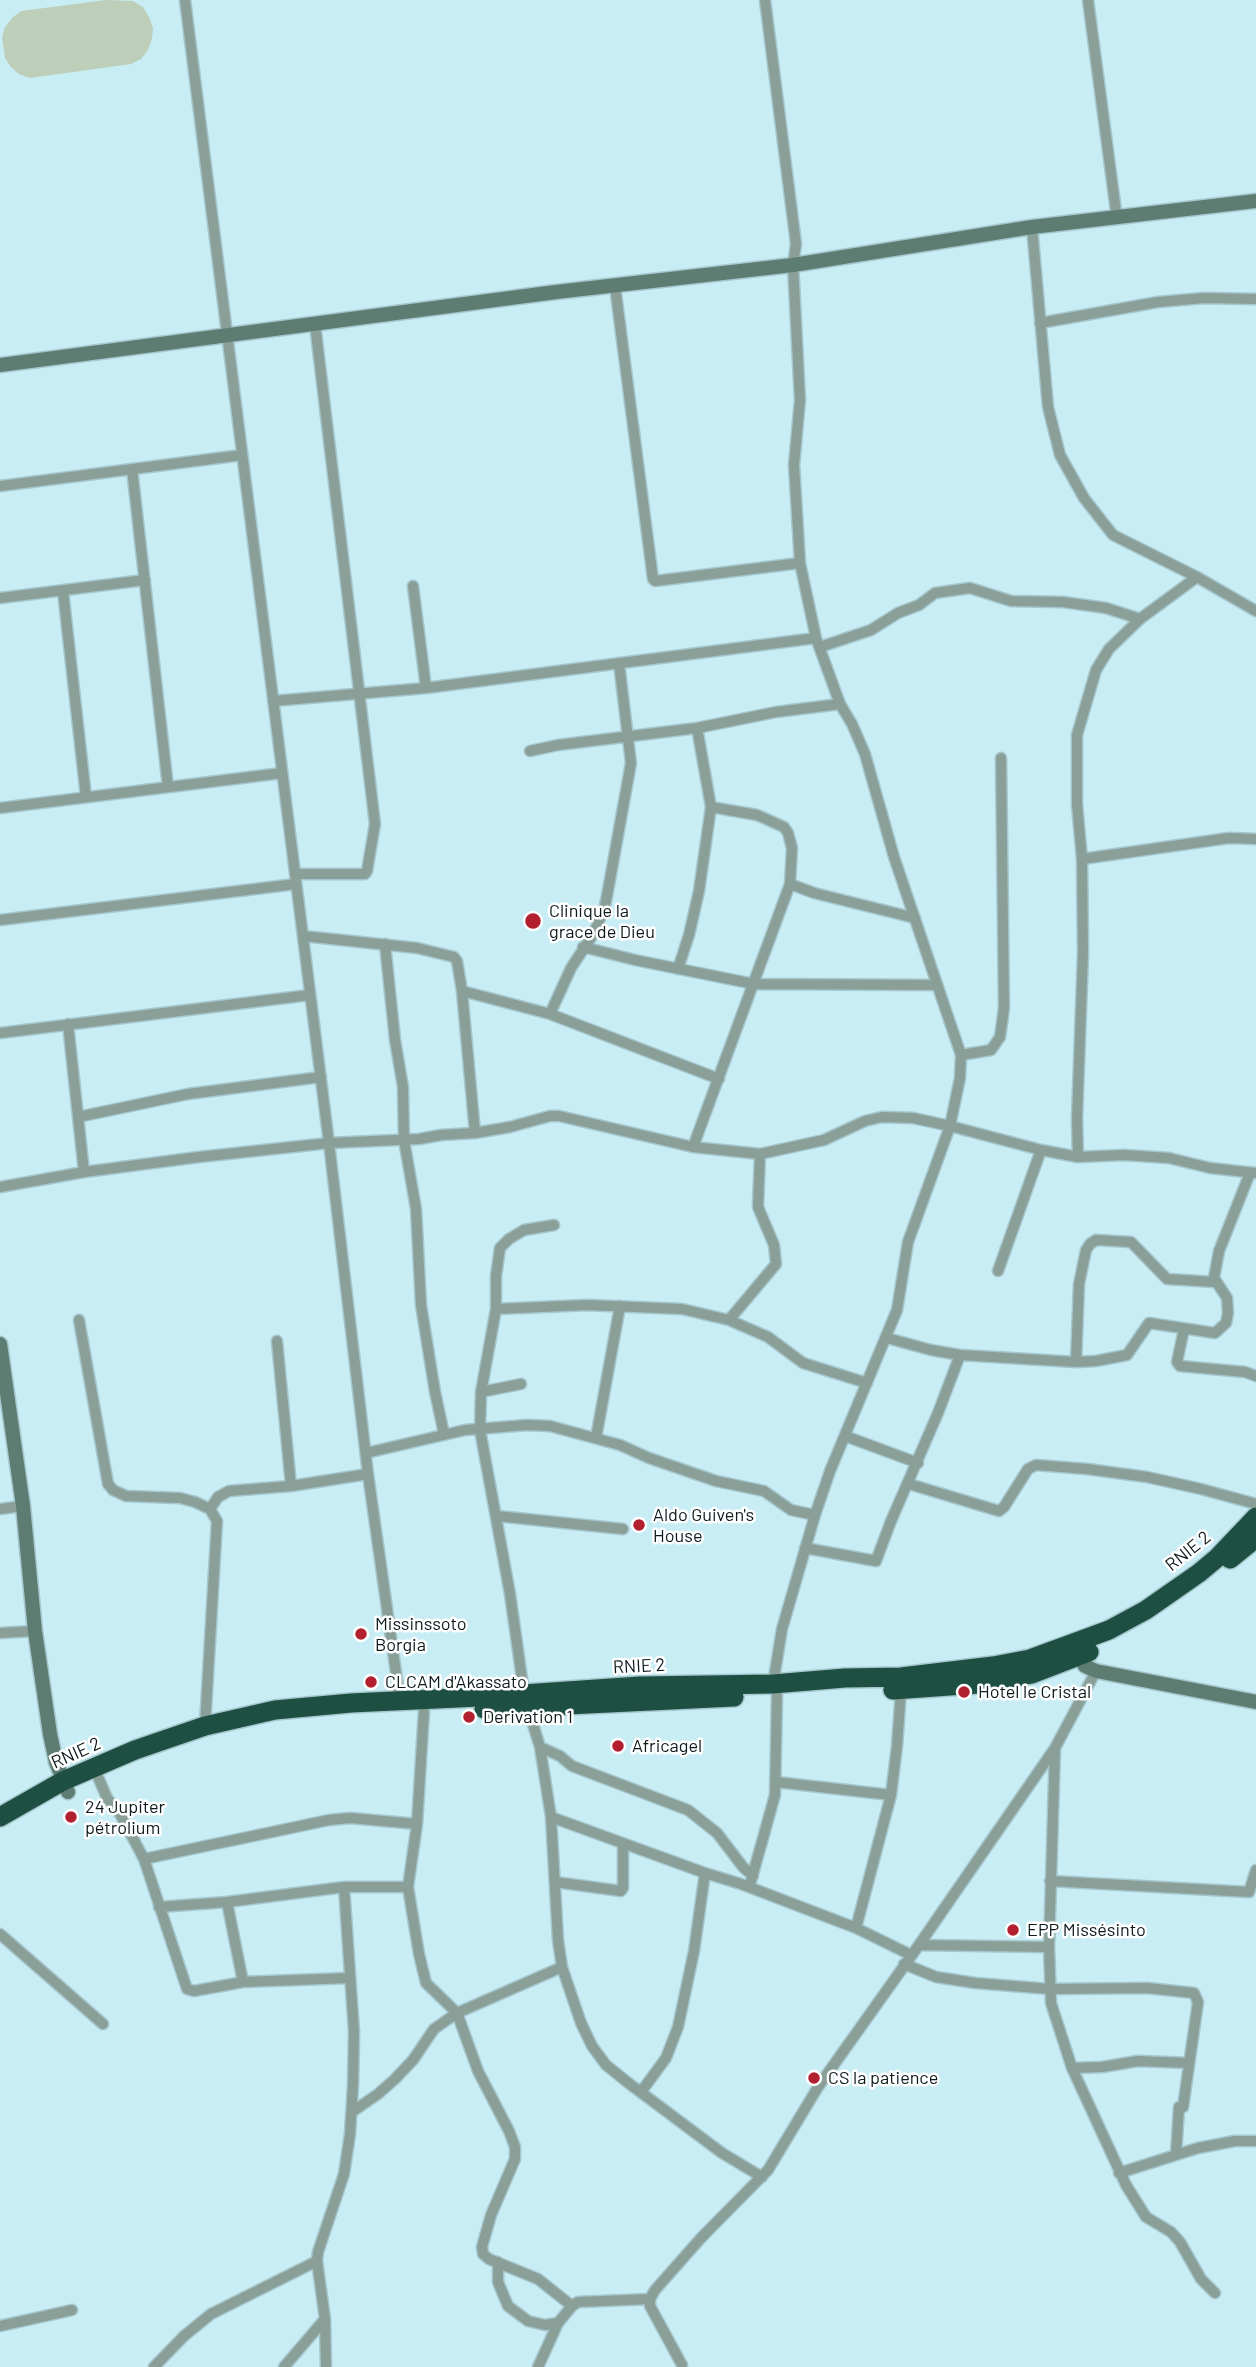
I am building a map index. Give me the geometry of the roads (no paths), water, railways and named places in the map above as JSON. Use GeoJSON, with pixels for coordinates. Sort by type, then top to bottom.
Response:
{"type":"FeatureCollection","features":[{"type":"Feature","properties":{"kind":"highway","name":"RNIE 2"},"geometry":{"type":"LineString","coordinates":[[0,1832],[65,1786],[98,1777],[175,1745],[244,1727],[282,1721],[424,1711],[640,1686],[819,1692],[901,1690],[978,1684],[1032,1674],[1146,1610],[1199,1573],[1256,1517]]}},
{"type":"Feature","properties":{"kind":"highway","name":"RNIE 2"},"geometry":{"type":"LineString","coordinates":[[775,1690],[845,1678],[901,1677],[993,1666],[1115,1641],[1151,1621],[1198,1588],[1256,1538]]}},
{"type":"Feature","properties":{"kind":"highway","name":"RNIE 2"},"geometry":{"type":"LineString","coordinates":[[0,1817],[135,1750],[205,1726],[275,1710],[400,1701],[526,1701]]}},
{"type":"Feature","properties":{"kind":"street"},"geometry":{"type":"LineString","coordinates":[[185,0],[321,1077],[368,1474],[400,1701]]}},
{"type":"Feature","properties":{"kind":"street"},"geometry":{"type":"LineString","coordinates":[[751,1882],[770,1815],[776,1782],[775,1690],[782,1629],[814,1515],[897,1310],[908,1242],[950,1126],[960,1078],[961,1055],[894,857],[865,754],[840,704],[818,643],[800,563],[794,465],[800,395],[793,265],[796,244],[765,0]]}},
{"type":"Feature","properties":{"kind":"street"},"geometry":{"type":"LineString","coordinates":[[1088,0],[1118,219]]}},
{"type":"Feature","properties":{"kind":"street"},"geometry":{"type":"LineString","coordinates":[[0,365],[556,292],[793,265],[1032,228],[1256,201]]}},
{"type":"Feature","properties":{"kind":"street"},"geometry":{"type":"LineString","coordinates":[[1032,228],[1048,407],[1060,455],[1084,498],[1113,535],[1256,611]]}},
{"type":"Feature","properties":{"kind":"street"},"geometry":{"type":"LineString","coordinates":[[615,286],[653,579],[655,581],[800,563]]}},
{"type":"Feature","properties":{"kind":"street"},"geometry":{"type":"LineString","coordinates":[[1041,323],[1158,302],[1204,298],[1256,299]]}},
{"type":"Feature","properties":{"kind":"street"},"geometry":{"type":"LineString","coordinates":[[0,920],[295,879],[362,875],[367,870],[375,817],[358,695],[354,636],[315,324]]}},
{"type":"Feature","properties":{"kind":"street"},"geometry":{"type":"LineString","coordinates":[[0,486],[242,455]]}},
{"type":"Feature","properties":{"kind":"street"},"geometry":{"type":"LineString","coordinates":[[132,469],[168,787]]}},
{"type":"Feature","properties":{"kind":"street"},"geometry":{"type":"LineString","coordinates":[[1078,1157],[1083,953],[1077,736],[1096,670],[1109,649],[1140,619],[1197,578]]}},
{"type":"Feature","properties":{"kind":"street"},"geometry":{"type":"LineString","coordinates":[[0,598],[145,580]]}},
{"type":"Feature","properties":{"kind":"street"},"geometry":{"type":"LineString","coordinates":[[413,586],[426,688]]}},
{"type":"Feature","properties":{"kind":"street"},"geometry":{"type":"LineString","coordinates":[[273,701],[426,688],[620,663],[818,643],[868,631],[896,614],[919,605],[935,593],[970,588],[1011,601],[1063,602],[1106,608],[1140,619]]}},
{"type":"Feature","properties":{"kind":"street"},"geometry":{"type":"LineString","coordinates":[[63,591],[86,797]]}},
{"type":"Feature","properties":{"kind":"street"},"geometry":{"type":"LineString","coordinates":[[550,1014],[583,947],[594,933],[605,906],[631,763],[620,663]]}},
{"type":"Feature","properties":{"kind":"street"},"geometry":{"type":"LineString","coordinates":[[530,751],[558,745],[697,728],[776,712],[840,704]]}},
{"type":"Feature","properties":{"kind":"street"},"geometry":{"type":"LineString","coordinates":[[678,969],[699,891],[711,807],[697,728]]}},
{"type":"Feature","properties":{"kind":"street"},"geometry":{"type":"LineString","coordinates":[[961,1055],[991,1050],[1000,1037],[1004,1008],[1001,758]]}},
{"type":"Feature","properties":{"kind":"street"},"geometry":{"type":"LineString","coordinates":[[0,808],[282,773]]}},
{"type":"Feature","properties":{"kind":"street"},"geometry":{"type":"LineString","coordinates":[[693,1147],[790,884],[792,848],[784,827],[757,815],[711,807]]}},
{"type":"Feature","properties":{"kind":"street"},"geometry":{"type":"LineString","coordinates":[[1082,859],[1215,840],[1256,839]]}},
{"type":"Feature","properties":{"kind":"street"},"geometry":{"type":"LineString","coordinates":[[790,884],[814,893],[915,918]]}},
{"type":"Feature","properties":{"kind":"street"},"geometry":{"type":"LineString","coordinates":[[303,936],[417,948],[454,957],[462,991],[475,1133]]}},
{"type":"Feature","properties":{"kind":"street"},"geometry":{"type":"LineString","coordinates":[[385,944],[403,1087],[404,1140],[416,1209],[424,1329],[444,1434]]}},
{"type":"Feature","properties":{"kind":"street"},"geometry":{"type":"LineString","coordinates":[[583,947],[754,984],[936,985]]}},
{"type":"Feature","properties":{"kind":"street"},"geometry":{"type":"LineString","coordinates":[[462,991],[550,1014],[719,1079]]}},
{"type":"Feature","properties":{"kind":"street"},"geometry":{"type":"LineString","coordinates":[[0,1033],[310,995]]}},
{"type":"Feature","properties":{"kind":"street"},"geometry":{"type":"LineString","coordinates":[[68,1024],[84,1172]]}},
{"type":"Feature","properties":{"kind":"street"},"geometry":{"type":"LineString","coordinates":[[78,1117],[188,1094],[321,1077]]}},
{"type":"Feature","properties":{"kind":"street"},"geometry":{"type":"LineString","coordinates":[[0,1187],[84,1172],[329,1143],[404,1140],[475,1133],[510,1128],[550,1116],[693,1147],[760,1154],[824,1140],[866,1121],[882,1117],[913,1118],[1078,1157],[1124,1154],[1169,1158],[1210,1168],[1253,1173],[1219,1251],[1215,1282],[1228,1302],[1226,1323],[1215,1333],[1149,1323],[1127,1355],[1076,1362],[960,1355],[887,1338]]}},
{"type":"Feature","properties":{"kind":"street"},"geometry":{"type":"LineString","coordinates":[[998,1271],[1041,1150]]}},
{"type":"Feature","properties":{"kind":"street"},"geometry":{"type":"LineString","coordinates":[[729,1320],[776,1265],[774,1245],[758,1207],[760,1154]]}},
{"type":"Feature","properties":{"kind":"street"},"geometry":{"type":"LineString","coordinates":[[554,1224],[524,1230],[500,1248],[496,1276],[496,1309],[481,1392],[480,1430],[497,1516],[526,1701],[540,1747],[551,1817],[562,1967],[581,2023],[592,2046],[606,2065],[722,2153],[762,2178]]}},
{"type":"Feature","properties":{"kind":"street"},"geometry":{"type":"LineString","coordinates":[[1076,1362],[1079,1284],[1086,1250],[1096,1240],[1131,1242],[1167,1279],[1215,1282]]}},
{"type":"Feature","properties":{"kind":"street"},"geometry":{"type":"LineString","coordinates":[[496,1309],[620,1306],[682,1309],[729,1320],[768,1337],[803,1363],[867,1383]]}},
{"type":"Feature","properties":{"kind":"street"},"geometry":{"type":"LineString","coordinates":[[596,1438],[620,1306]]}},
{"type":"Feature","properties":{"kind":"street"},"geometry":{"type":"LineString","coordinates":[[79,1320],[108,1483],[113,1490],[126,1496],[180,1498],[210,1508],[217,1521],[205,1726]]}},
{"type":"Feature","properties":{"kind":"street"},"geometry":{"type":"LineString","coordinates":[[1184,1329],[1177,1362],[1180,1366],[1245,1372],[1256,1376]]}},
{"type":"Feature","properties":{"kind":"street"},"geometry":{"type":"LineString","coordinates":[[277,1341],[291,1486]]}},
{"type":"Feature","properties":{"kind":"street"},"geometry":{"type":"LineString","coordinates":[[0,1344],[23,1506],[35,1631],[53,1749],[65,1786]]}},
{"type":"Feature","properties":{"kind":"street"},"geometry":{"type":"LineString","coordinates":[[805,1548],[876,1561],[960,1355]]}},
{"type":"Feature","properties":{"kind":"street"},"geometry":{"type":"LineString","coordinates":[[481,1392],[521,1384]]}},
{"type":"Feature","properties":{"kind":"street"},"geometry":{"type":"LineString","coordinates":[[366,1453],[444,1434],[527,1425],[550,1426],[596,1438],[716,1481],[764,1491],[791,1510],[814,1515]]}},
{"type":"Feature","properties":{"kind":"street"},"geometry":{"type":"LineString","coordinates":[[845,1436],[918,1463]]}},
{"type":"Feature","properties":{"kind":"street"},"geometry":{"type":"LineString","coordinates":[[909,1484],[999,1511],[1028,1469],[1036,1465],[1147,1478],[1256,1504]]}},
{"type":"Feature","properties":{"kind":"street"},"geometry":{"type":"LineString","coordinates":[[210,1508],[218,1497],[229,1491],[291,1486],[368,1474]]}},
{"type":"Feature","properties":{"kind":"street"},"geometry":{"type":"LineString","coordinates":[[0,1509],[23,1506]]}},
{"type":"Feature","properties":{"kind":"street"},"geometry":{"type":"LineString","coordinates":[[497,1516],[623,1529]]}},
{"type":"Feature","properties":{"kind":"street"},"geometry":{"type":"LineString","coordinates":[[0,1633],[35,1631]]}},
{"type":"Feature","properties":{"kind":"street"},"geometry":{"type":"LineString","coordinates":[[1076,1651],[1084,1665],[1096,1671],[1256,1702]]}},
{"type":"Feature","properties":{"kind":"street"},"geometry":{"type":"LineString","coordinates":[[682,2365],[653,2315],[650,2299],[669,2273],[762,2178],[818,2087],[1055,1748],[1096,1671]]}},
{"type":"Feature","properties":{"kind":"street"},"geometry":{"type":"LineString","coordinates":[[856,1928],[891,1795],[901,1690]]}},
{"type":"Feature","properties":{"kind":"street"},"geometry":{"type":"LineString","coordinates":[[424,1711],[417,1824],[408,1887],[426,1983],[457,2013],[478,2071],[515,2147],[516,2159],[491,2215],[482,2247],[483,2254],[538,2279],[572,2306]]}},
{"type":"Feature","properties":{"kind":"street"},"geometry":{"type":"LineString","coordinates":[[540,1747],[572,1766],[688,1810],[717,1833],[751,1882]]}},
{"type":"Feature","properties":{"kind":"street"},"geometry":{"type":"LineString","coordinates":[[1055,1748],[1050,1881],[1051,2003],[1072,2068],[1119,2173],[1146,2217],[1171,2232],[1180,2242],[1201,2279],[1214,2293]]}},
{"type":"Feature","properties":{"kind":"street"},"geometry":{"type":"LineString","coordinates":[[98,1777],[107,1798],[120,1814],[144,1859],[187,1989],[194,1991],[243,1982],[349,1978]]}},
{"type":"Feature","properties":{"kind":"street"},"geometry":{"type":"LineString","coordinates":[[776,1782],[891,1795]]}},
{"type":"Feature","properties":{"kind":"street"},"geometry":{"type":"LineString","coordinates":[[551,1817],[705,1873],[751,1882],[856,1928],[907,1959],[951,1981],[1050,1989],[1147,1988],[1194,1993],[1198,2002],[1183,2108],[1179,2107],[1177,2154]]}},
{"type":"Feature","properties":{"kind":"street"},"geometry":{"type":"LineString","coordinates":[[144,1859],[329,1820],[350,1818],[417,1824]]}},
{"type":"Feature","properties":{"kind":"street"},"geometry":{"type":"LineString","coordinates":[[555,1882],[621,1891],[623,1844]]}},
{"type":"Feature","properties":{"kind":"street"},"geometry":{"type":"LineString","coordinates":[[1050,1881],[1253,1893],[1256,1870]]}},
{"type":"Feature","properties":{"kind":"street"},"geometry":{"type":"LineString","coordinates":[[641,2092],[666,2058],[678,2027],[694,1951],[705,1873]]}},
{"type":"Feature","properties":{"kind":"street"},"geometry":{"type":"LineString","coordinates":[[159,1907],[227,1902],[345,1887],[408,1887]]}},
{"type":"Feature","properties":{"kind":"street"},"geometry":{"type":"LineString","coordinates":[[326,2367],[317,2261],[344,2174],[352,2112],[354,2032],[345,1887]]}},
{"type":"Feature","properties":{"kind":"street"},"geometry":{"type":"LineString","coordinates":[[227,1902],[243,1982]]}},
{"type":"Feature","properties":{"kind":"street"},"geometry":{"type":"LineString","coordinates":[[0,1934],[103,2024]]}},
{"type":"Feature","properties":{"kind":"street"},"geometry":{"type":"LineString","coordinates":[[919,1945],[1049,1947]]}},
{"type":"Feature","properties":{"kind":"street"},"geometry":{"type":"LineString","coordinates":[[352,2112],[395,2078],[434,2029],[457,2013],[562,1967]]}},
{"type":"Feature","properties":{"kind":"street"},"geometry":{"type":"LineString","coordinates":[[1072,2068],[1102,2067],[1138,2061],[1189,2063]]}},
{"type":"Feature","properties":{"kind":"street"},"geometry":{"type":"LineString","coordinates":[[1119,2173],[1177,2154],[1235,2141],[1256,2141]]}},
{"type":"Feature","properties":{"kind":"street"},"geometry":{"type":"LineString","coordinates":[[154,2367],[184,2336],[211,2314],[317,2261]]}},
{"type":"Feature","properties":{"kind":"street"},"geometry":{"type":"LineString","coordinates":[[498,2262],[498,2282],[508,2306],[528,2321],[545,2325],[558,2323]]}},
{"type":"Feature","properties":{"kind":"street"},"geometry":{"type":"LineString","coordinates":[[538,2367],[558,2323],[572,2306],[584,2301],[650,2299]]}},
{"type":"Feature","properties":{"kind":"street"},"geometry":{"type":"LineString","coordinates":[[0,2326],[72,2310]]}},
{"type":"Feature","properties":{"kind":"street"},"geometry":{"type":"LineString","coordinates":[[285,2367],[324,2319]]}},
{"type":"Feature","properties":{"kind":"place","name":"Clinique la grace de Dieu"},"geometry":{"type":"Point","coordinates":[533,921]}},
{"type":"Feature","properties":{"kind":"place","name":"Aldo Guiven's House"},"geometry":{"type":"Point","coordinates":[639,1525]}},
{"type":"Feature","properties":{"kind":"place","name":"Missinssoto Borgia"},"geometry":{"type":"Point","coordinates":[361,1634]}},
{"type":"Feature","properties":{"kind":"place","name":"CLCAM d'Akassato"},"geometry":{"type":"Point","coordinates":[371,1682]}},
{"type":"Feature","properties":{"kind":"place","name":"Hotel le Cristal"},"geometry":{"type":"Point","coordinates":[964,1692]}},
{"type":"Feature","properties":{"kind":"place","name":"Derivation 1"},"geometry":{"type":"Point","coordinates":[469,1717]}},
{"type":"Feature","properties":{"kind":"place","name":"Africagel"},"geometry":{"type":"Point","coordinates":[618,1746]}},
{"type":"Feature","properties":{"kind":"place","name":"24 Jupiter pétrolium"},"geometry":{"type":"Point","coordinates":[71,1817]}},
{"type":"Feature","properties":{"kind":"place","name":"EPP Missésinto"},"geometry":{"type":"Point","coordinates":[1013,1930]}},
{"type":"Feature","properties":{"kind":"place","name":"CS la patience"},"geometry":{"type":"Point","coordinates":[814,2078]}}]}
